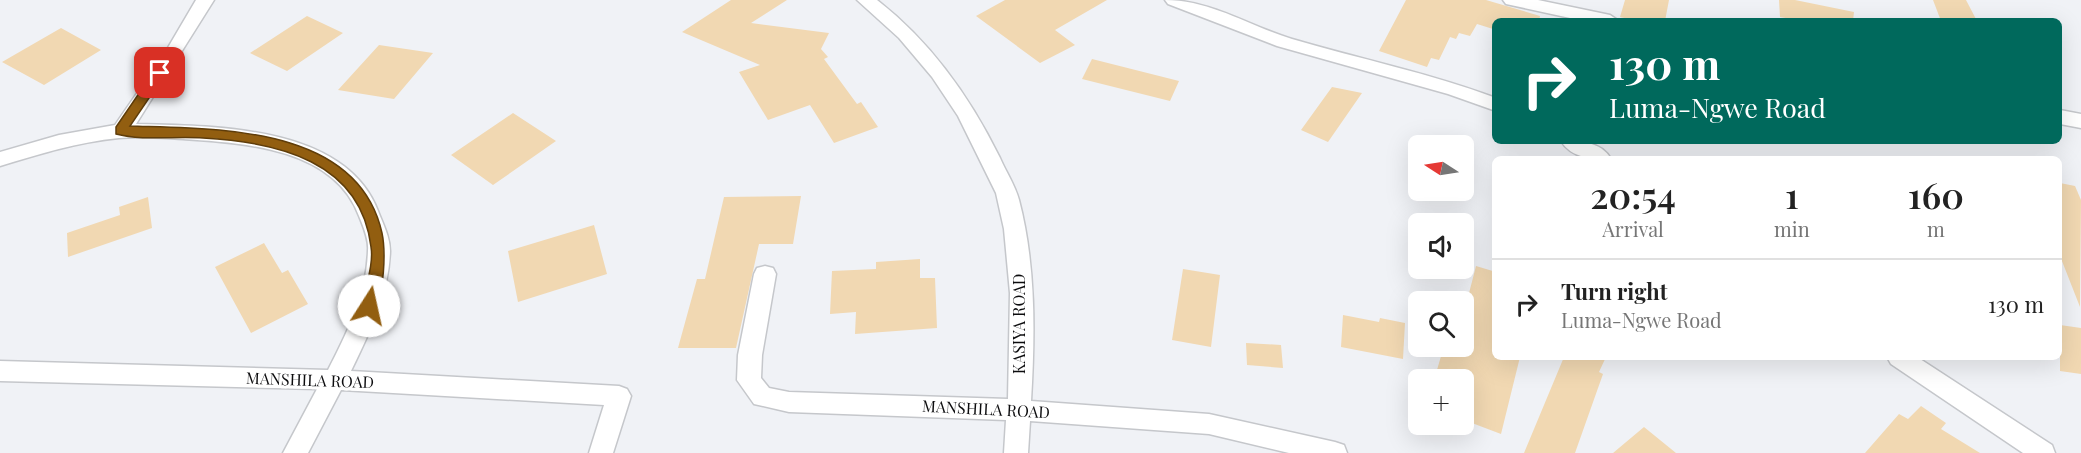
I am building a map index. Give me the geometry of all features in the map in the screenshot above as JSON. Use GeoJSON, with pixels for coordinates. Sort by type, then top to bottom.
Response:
{"type":"FeatureCollection","features":[{"type":"Feature","properties":{"kind":"street"},"geometry":{"type":"LineString","coordinates":[[121,130],[173,54],[205,0]]}},
{"type":"Feature","properties":{"kind":"street","name":"KASIYA ROAD"},"geometry":{"type":"LineString","coordinates":[[866,0],[882,12],[935,66],[973,121],[1007,196],[1022,281],[1016,453]]}},
{"type":"Feature","properties":{"kind":"street"},"geometry":{"type":"LineString","coordinates":[[1174,0],[1283,42],[1454,89],[1492,103]]}},
{"type":"Feature","properties":{"kind":"street"},"geometry":{"type":"LineString","coordinates":[[1512,0],[1596,18]]}},
{"type":"Feature","properties":{"kind":"street"},"geometry":{"type":"LineString","coordinates":[[2062,117],[2081,121]]}},
{"type":"Feature","properties":{"kind":"street"},"geometry":{"type":"LineString","coordinates":[[0,159],[57,143],[121,130],[206,133],[267,141],[311,155],[347,179],[370,210],[379,249],[369,306],[295,453]]}},
{"type":"Feature","properties":{"kind":"street"},"geometry":{"type":"LineString","coordinates":[[1576,144],[1596,156]]}},
{"type":"Feature","properties":{"kind":"street","name":"MANSHILA ROAD"},"geometry":{"type":"LineString","coordinates":[[765,274],[749,380],[762,397],[789,402],[1019,410],[1209,424],[1335,453]]}},
{"type":"Feature","properties":{"kind":"street"},"geometry":{"type":"LineString","coordinates":[[1904,360],[2043,453]]}},
{"type":"Feature","properties":{"kind":"street","name":"MANSHILA ROAD"},"geometry":{"type":"LineString","coordinates":[[0,371],[333,380],[620,396],[601,453]]}},
{"type":"Feature","properties":{"kind":"building"},"geometry":{"type":"Polygon","coordinates":[[[731,0],[787,0],[751,23],[829,33],[821,49],[828,57],[824,59],[857,104],[861,102],[878,127],[834,143],[810,105],[768,120],[739,72],[760,65],[682,32],[731,0]]]}},
{"type":"Feature","properties":{"kind":"building"},"geometry":{"type":"Polygon","coordinates":[[[1005,0],[1107,0],[1055,30],[1075,45],[1040,63],[976,16],[1005,0]]]}},
{"type":"Feature","properties":{"kind":"building"},"geometry":{"type":"Polygon","coordinates":[[[1406,0],[1486,0],[1540,16],[1540,18],[1492,18],[1492,29],[1477,24],[1470,36],[1459,33],[1456,39],[1450,37],[1439,60],[1431,58],[1427,67],[1379,51],[1406,0]]]}},
{"type":"Feature","properties":{"kind":"building"},"geometry":{"type":"Polygon","coordinates":[[[1625,0],[1669,0],[1666,18],[1620,17],[1625,0]]]}},
{"type":"Feature","properties":{"kind":"building"},"geometry":{"type":"Polygon","coordinates":[[[1779,0],[1795,0],[1854,12],[1853,18],[1780,17],[1779,0]]]}},
{"type":"Feature","properties":{"kind":"building"},"geometry":{"type":"Polygon","coordinates":[[[1933,0],[1966,0],[1975,18],[1940,18],[1933,0]]]}},
{"type":"Feature","properties":{"kind":"building"},"geometry":{"type":"Polygon","coordinates":[[[307,16],[343,33],[287,71],[250,53],[307,16]]]}},
{"type":"Feature","properties":{"kind":"building"},"geometry":{"type":"Polygon","coordinates":[[[61,28],[101,50],[44,85],[2,62],[61,28]]]}},
{"type":"Feature","properties":{"kind":"building"},"geometry":{"type":"Polygon","coordinates":[[[379,45],[433,53],[394,99],[338,90],[379,45]]]}},
{"type":"Feature","properties":{"kind":"building"},"geometry":{"type":"Polygon","coordinates":[[[1092,59],[1179,81],[1170,101],[1082,79],[1092,59]]]}},
{"type":"Feature","properties":{"kind":"building"},"geometry":{"type":"Polygon","coordinates":[[[1332,87],[1362,93],[1328,142],[1301,130],[1332,87]]]}},
{"type":"Feature","properties":{"kind":"building"},"geometry":{"type":"Polygon","coordinates":[[[513,113],[556,141],[493,185],[451,155],[513,113]]]}},
{"type":"Feature","properties":{"kind":"building"},"geometry":{"type":"Polygon","coordinates":[[[2062,183],[2075,186],[2081,200],[2080,307],[2062,261],[2062,183]]]}},
{"type":"Feature","properties":{"kind":"building"},"geometry":{"type":"Polygon","coordinates":[[[801,196],[793,244],[759,244],[736,348],[678,348],[697,279],[705,279],[724,197],[801,196]]]}},
{"type":"Feature","properties":{"kind":"building"},"geometry":{"type":"Polygon","coordinates":[[[148,197],[152,228],[68,257],[67,233],[120,215],[119,207],[148,197]]]}},
{"type":"Feature","properties":{"kind":"building"},"geometry":{"type":"Polygon","coordinates":[[[594,225],[607,274],[518,302],[508,251],[594,225]]]}},
{"type":"Feature","properties":{"kind":"building"},"geometry":{"type":"Polygon","coordinates":[[[264,243],[282,273],[288,270],[308,304],[251,333],[215,267],[264,243]]]}},
{"type":"Feature","properties":{"kind":"building"},"geometry":{"type":"Polygon","coordinates":[[[920,259],[920,278],[935,278],[937,328],[855,334],[856,312],[830,314],[832,271],[876,269],[876,262],[920,259]]]}},
{"type":"Feature","properties":{"kind":"building"},"geometry":{"type":"Polygon","coordinates":[[[1476,266],[1492,271],[1492,360],[1519,360],[1501,434],[1474,424],[1474,369],[1437,369],[1441,357],[1474,357],[1474,291],[1470,291],[1476,266]]]}},
{"type":"Feature","properties":{"kind":"building"},"geometry":{"type":"Polygon","coordinates":[[[1183,269],[1220,275],[1211,347],[1172,340],[1183,269]]]}},
{"type":"Feature","properties":{"kind":"building"},"geometry":{"type":"Polygon","coordinates":[[[1343,315],[1379,322],[1380,318],[1405,323],[1403,359],[1341,347],[1343,315]]]}},
{"type":"Feature","properties":{"kind":"building"},"geometry":{"type":"Polygon","coordinates":[[[2062,325],[2081,328],[2081,374],[2060,371],[2062,325]]]}},
{"type":"Feature","properties":{"kind":"building"},"geometry":{"type":"Polygon","coordinates":[[[1246,343],[1281,345],[1283,368],[1247,365],[1246,343]]]}},
{"type":"Feature","properties":{"kind":"building"},"geometry":{"type":"Polygon","coordinates":[[[1563,360],[1605,360],[1599,372],[1603,374],[1575,453],[1524,453],[1563,360]]]}},
{"type":"Feature","properties":{"kind":"building"},"geometry":{"type":"Polygon","coordinates":[[[1921,406],[1946,423],[1941,429],[1980,453],[1865,453],[1899,414],[1908,419],[1921,406]]]}},
{"type":"Feature","properties":{"kind":"building"},"geometry":{"type":"Polygon","coordinates":[[[1644,427],[1676,453],[1613,453],[1644,427]]]}},
{"type":"Feature","properties":{"kind":"route"},"geometry":{"type":"LineString","coordinates":[[160,73],[121,130],[206,133],[267,141],[311,155],[347,179],[370,210],[379,249],[369,306]]}}]}
